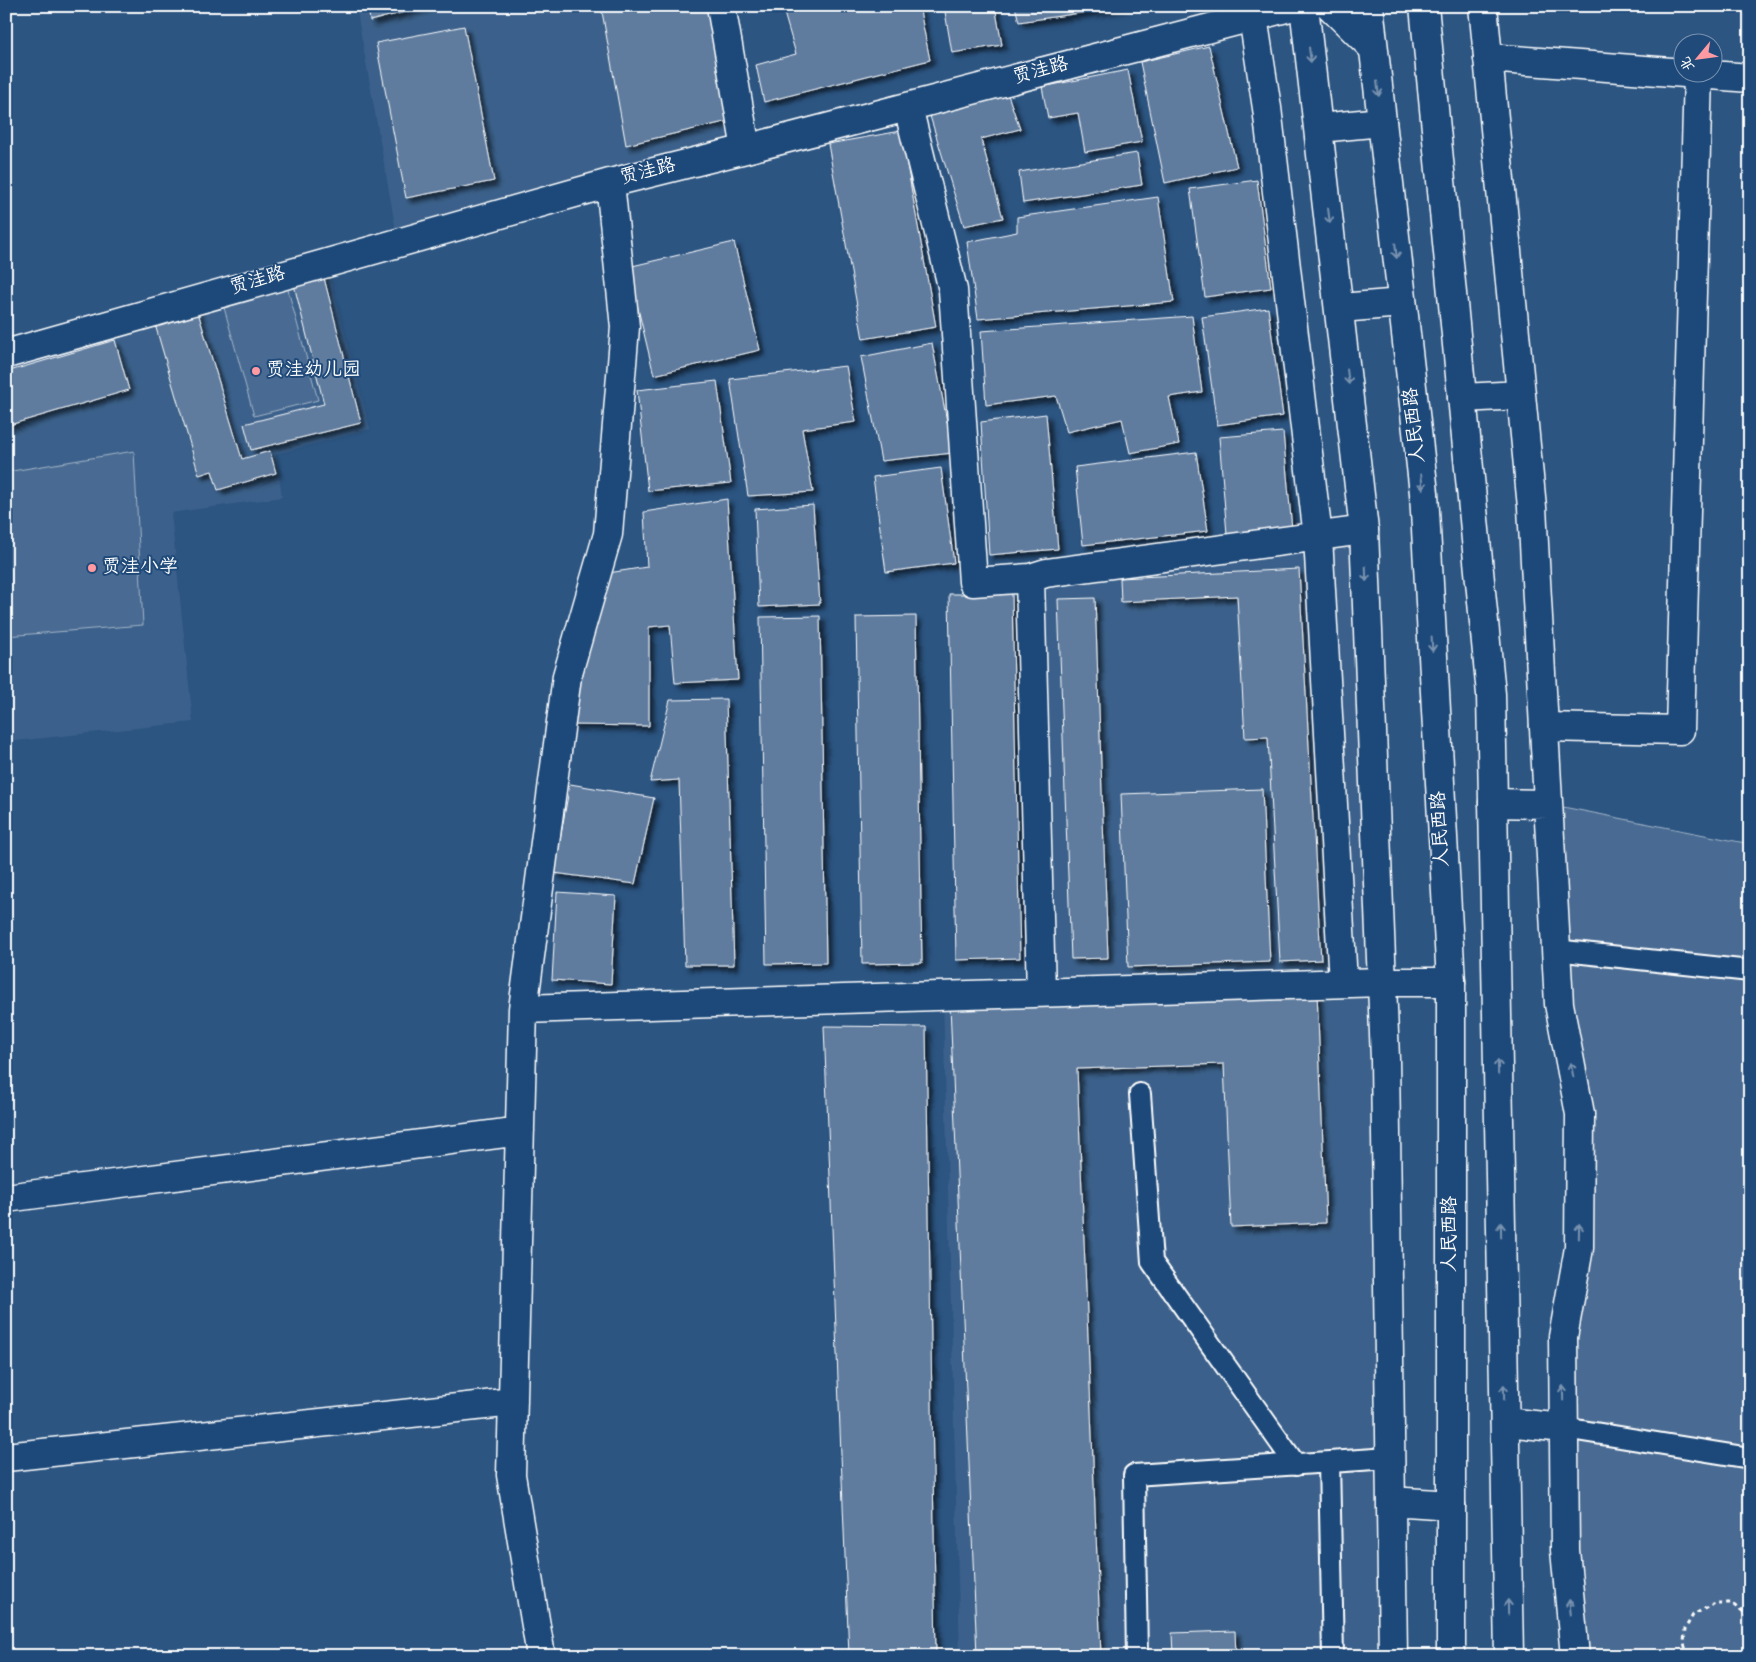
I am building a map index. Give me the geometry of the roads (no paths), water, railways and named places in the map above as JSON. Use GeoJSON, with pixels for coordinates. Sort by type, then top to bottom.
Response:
{"type":"FeatureCollection","features":[{"type":"Feature","properties":{"kind":"street"},"geometry":{"type":"LineString","coordinates":[[721,6],[746,149]]}},
{"type":"Feature","properties":{"kind":"street","name":"贾洼路"},"geometry":{"type":"LineString","coordinates":[[6,354],[610,183],[1294,6]]}},
{"type":"Feature","properties":{"kind":"street"},"geometry":{"type":"LineString","coordinates":[[1304,6],[1364,530],[1385,1058],[1393,1656]]}},
{"type":"Feature","properties":{"kind":"street"},"geometry":{"type":"LineString","coordinates":[[1330,6],[1373,48]]}},
{"type":"Feature","properties":{"kind":"street","name":"人民西路"},"geometry":{"type":"LineString","coordinates":[[1369,6],[1424,493],[1451,982],[1452,1656]]}},
{"type":"Feature","properties":{"kind":"street"},"geometry":{"type":"LineString","coordinates":[[1424,6],[1491,694],[1509,1656]]}},
{"type":"Feature","properties":{"kind":"street"},"geometry":{"type":"LineString","coordinates":[[1482,6],[1532,507],[1559,1004],[1580,1114],[1579,1248],[1563,1337],[1565,1550],[1575,1656]]}},
{"type":"Feature","properties":{"kind":"street"},"geometry":{"type":"LineString","coordinates":[[1253,17],[1268,118],[1318,537],[1343,982]]}},
{"type":"Feature","properties":{"kind":"street"},"geometry":{"type":"LineString","coordinates":[[1488,58],[1674,72]]}},
{"type":"Feature","properties":{"kind":"street"},"geometry":{"type":"LineString","coordinates":[[1724,76],[1750,78]]}},
{"type":"Feature","properties":{"kind":"street"},"geometry":{"type":"LineString","coordinates":[[1544,727],[1680,730],[1698,82]]}},
{"type":"Feature","properties":{"kind":"street"},"geometry":{"type":"LineString","coordinates":[[908,107],[953,290],[973,582],[1030,578],[1046,573],[1364,530]]}},
{"type":"Feature","properties":{"kind":"street"},"geometry":{"type":"LineString","coordinates":[[1319,128],[1382,122]]}},
{"type":"Feature","properties":{"kind":"street"},"geometry":{"type":"LineString","coordinates":[[541,1656],[511,1474],[523,1009],[567,676],[608,534],[625,327],[610,183]]}},
{"type":"Feature","properties":{"kind":"street"},"geometry":{"type":"LineString","coordinates":[[1340,308],[1402,303]]}},
{"type":"Feature","properties":{"kind":"street"},"geometry":{"type":"LineString","coordinates":[[1462,398],[1521,395]]}},
{"type":"Feature","properties":{"kind":"street"},"geometry":{"type":"LineString","coordinates":[[1030,578],[1041,992]]}},
{"type":"Feature","properties":{"kind":"street"},"geometry":{"type":"LineString","coordinates":[[1493,803],[1548,804]]}},
{"type":"Feature","properties":{"kind":"street"},"geometry":{"type":"LineString","coordinates":[[523,1009],[1343,982],[1451,982]]}},
{"type":"Feature","properties":{"kind":"street"},"geometry":{"type":"LineString","coordinates":[[6,1198],[520,1131]]}},
{"type":"Feature","properties":{"kind":"street"},"geometry":{"type":"LineString","coordinates":[[6,1457],[513,1402]]}},
{"type":"Feature","properties":{"kind":"street"},"geometry":{"type":"LineString","coordinates":[[1505,1422],[1564,1428]]}},
{"type":"Feature","properties":{"kind":"street"},"geometry":{"type":"LineString","coordinates":[[1391,1501],[1451,1504]]}},
{"type":"Feature","properties":{"kind":"lane"},"geometry":{"type":"LineString","coordinates":[[1556,950],[1750,971]]}},
{"type":"Feature","properties":{"kind":"lane"},"geometry":{"type":"LineString","coordinates":[[1140,1094],[1152,1262],[1296,1465]]}},
{"type":"Feature","properties":{"kind":"lane"},"geometry":{"type":"LineString","coordinates":[[1564,1428],[1750,1458]]}},
{"type":"Feature","properties":{"kind":"lane"},"geometry":{"type":"LineString","coordinates":[[1137,1656],[1134,1475],[1390,1458]]}},
{"type":"Feature","properties":{"kind":"lane"},"geometry":{"type":"LineString","coordinates":[[1329,1462],[1333,1656]]}},
{"type":"Feature","properties":{"kind":"place","name":"贾洼幼儿园"},"geometry":{"type":"Point","coordinates":[256,371]}},
{"type":"Feature","properties":{"kind":"place","name":"贾洼小学"},"geometry":{"type":"Point","coordinates":[92,568]}}]}
